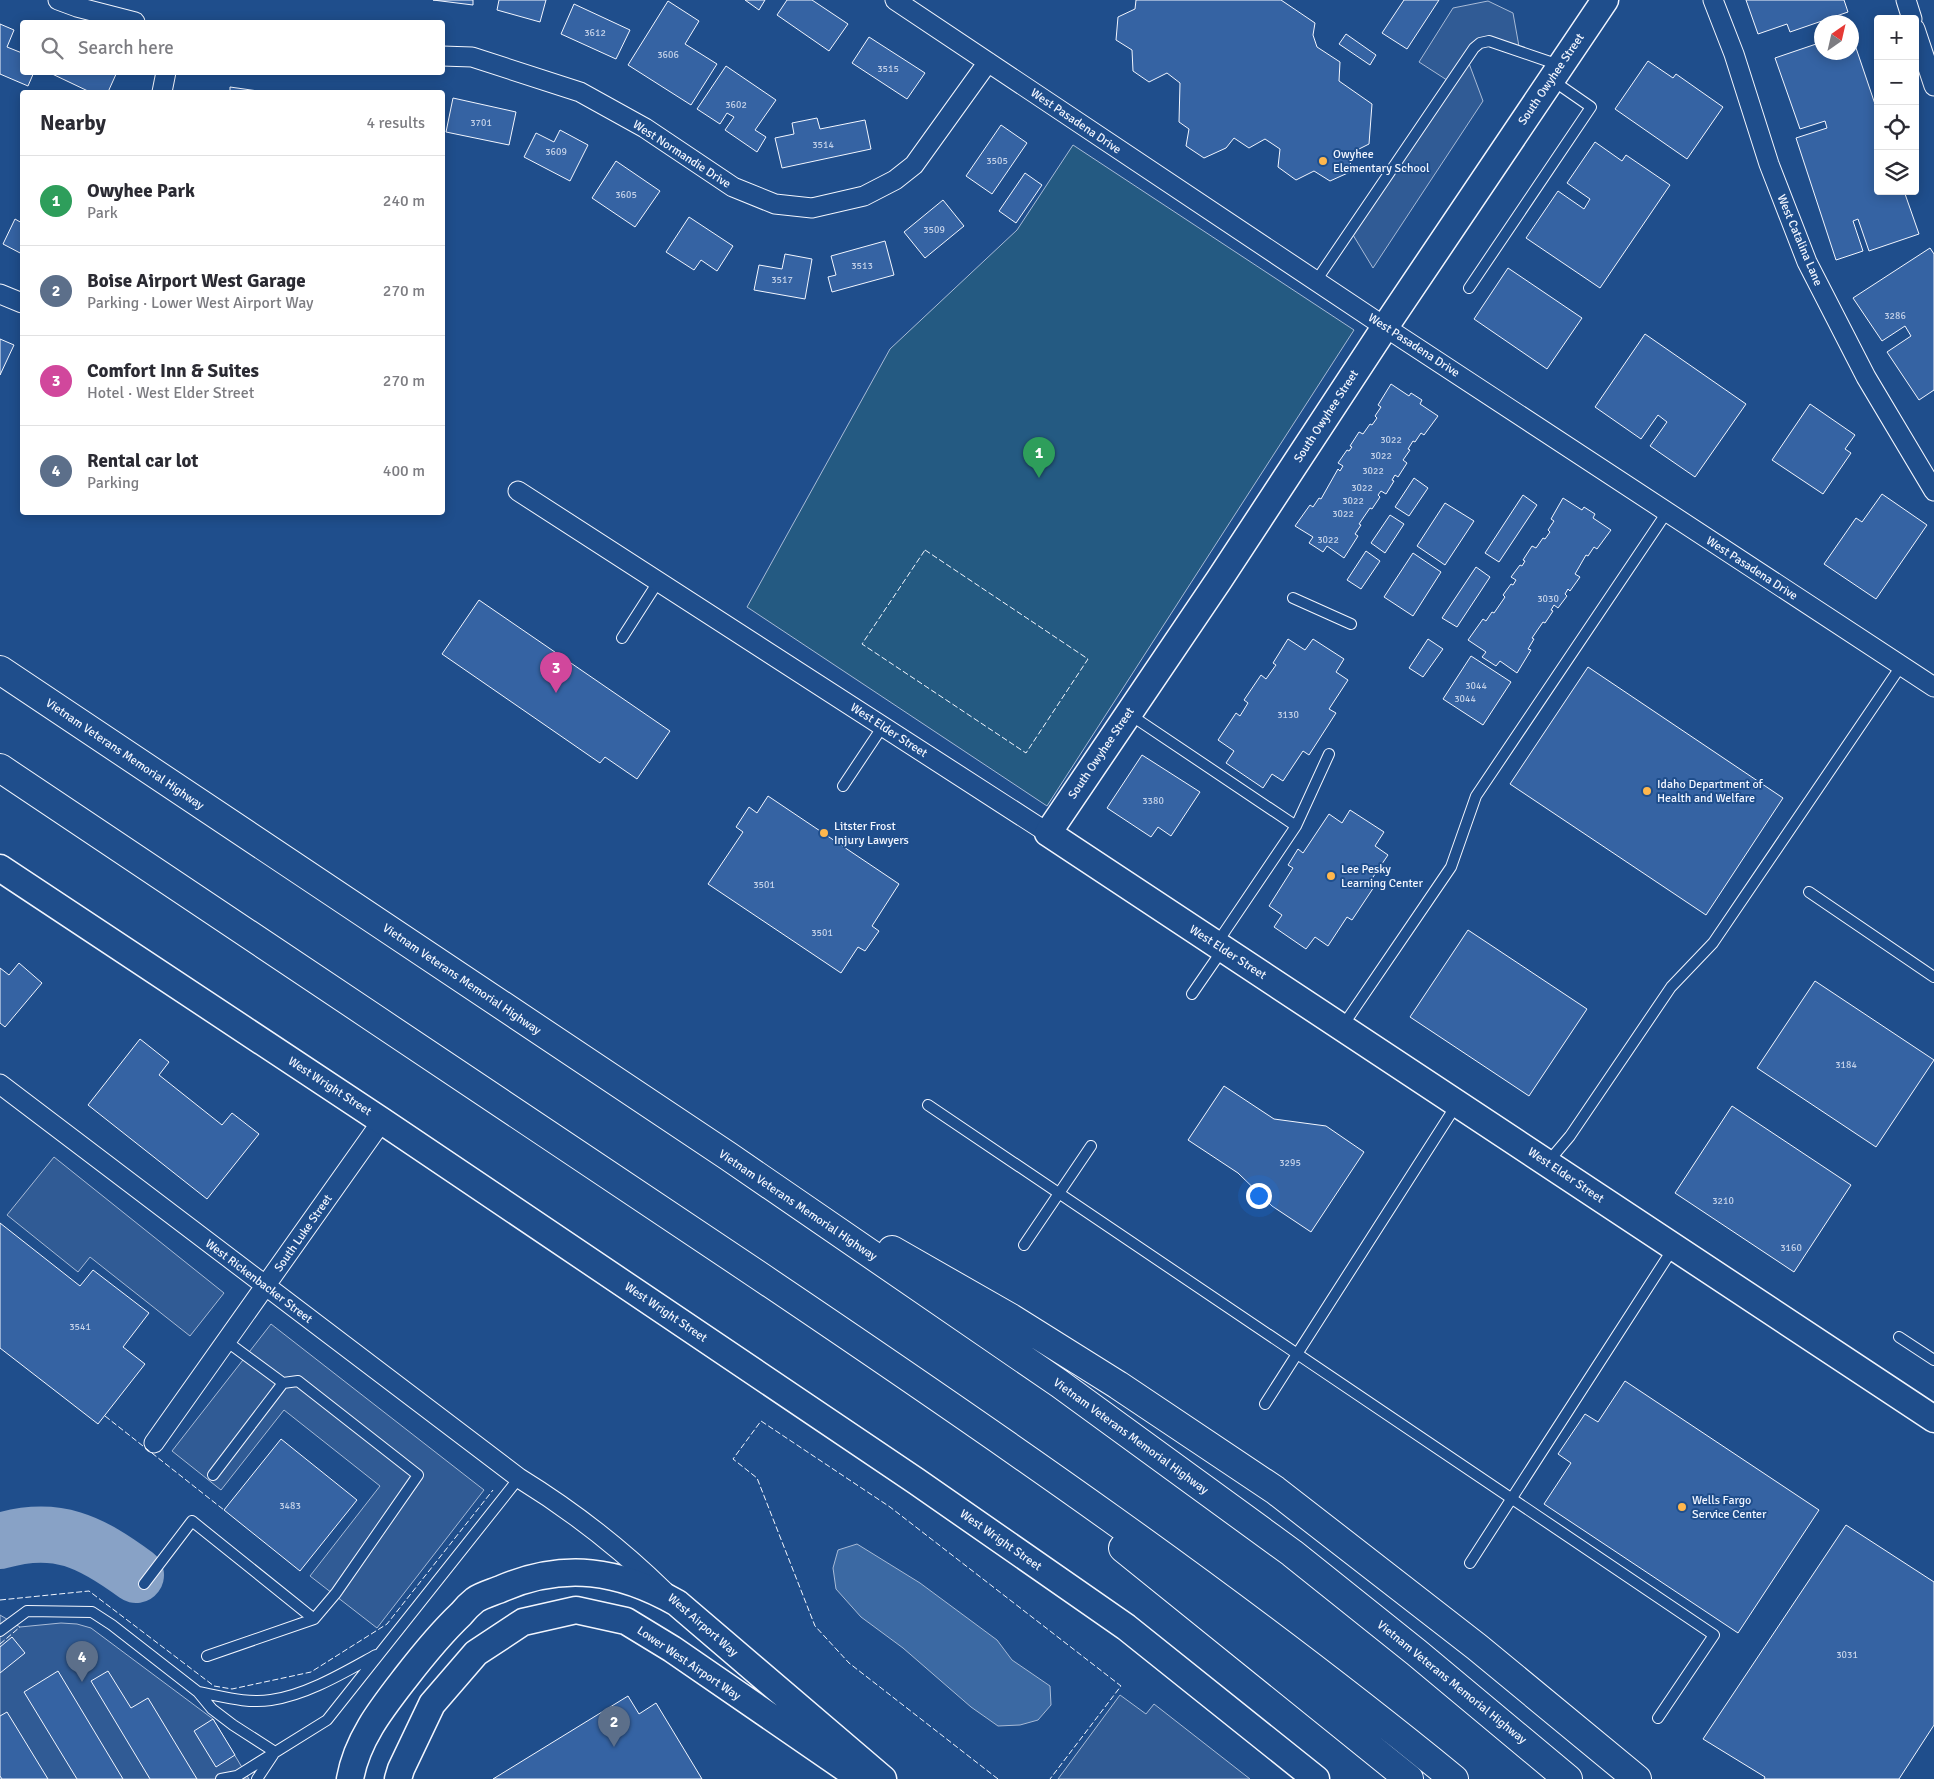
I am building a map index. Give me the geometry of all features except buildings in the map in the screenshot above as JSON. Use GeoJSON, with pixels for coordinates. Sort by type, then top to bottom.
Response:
{"type":"FeatureCollection","features":[{"type":"Feature","properties":{"kind":"highway","name":"Vietnam Veterans Memorial Highway"},"geometry":{"type":"LineString","coordinates":[[0,670],[728,1156],[1060,1384],[1292,1553],[1417,1652],[1568,1779]]}},
{"type":"Feature","properties":{"kind":"highway"},"geometry":{"type":"LineString","coordinates":[[0,768],[893,1366],[1096,1507],[1311,1665],[1454,1779]]}},
{"type":"Feature","properties":{"kind":"highway"},"geometry":{"type":"LineString","coordinates":[[728,1156],[764,1179],[1011,1318],[1118,1385],[1267,1484],[1477,1647],[1637,1779]]}},
{"type":"Feature","properties":{"kind":"highway"},"geometry":{"type":"LineString","coordinates":[[893,1366],[1224,1628],[1409,1779]]}},
{"type":"Feature","properties":{"kind":"street"},"geometry":{"type":"LineString","coordinates":[[58,0],[77,8],[128,20]]}},
{"type":"Feature","properties":{"kind":"street","name":"West Pasadena Drive"},"geometry":{"type":"LineString","coordinates":[[895,0],[1385,326],[1934,687]]}},
{"type":"Feature","properties":{"kind":"street","name":"South Owyhee Street"},"geometry":{"type":"LineString","coordinates":[[1048,833],[1219,580],[1385,326],[1604,0]]}},
{"type":"Feature","properties":{"kind":"street","name":"West Catalina Lane"},"geometry":{"type":"LineString","coordinates":[[1712,0],[1734,54],[1769,164],[1808,262],[1866,377],[1934,491]]}},
{"type":"Feature","properties":{"kind":"street"},"geometry":{"type":"LineString","coordinates":[[1906,0],[1911,15]]}},
{"type":"Feature","properties":{"kind":"street"},"geometry":{"type":"LineString","coordinates":[[1919,41],[1934,86]]}},
{"type":"Feature","properties":{"kind":"street","name":"West Normandie Drive"},"geometry":{"type":"LineString","coordinates":[[445,56],[472,57],[580,92],[645,128],[733,187],[775,204],[812,208],[864,196],[895,180],[914,165],[988,62]]}},
{"type":"Feature","properties":{"kind":"street"},"geometry":{"type":"LineString","coordinates":[[162,90],[165,75]]}},
{"type":"Feature","properties":{"kind":"street"},"geometry":{"type":"LineString","coordinates":[[0,294],[20,302]]}},
{"type":"Feature","properties":{"kind":"street","name":"West Elder Street"},"geometry":{"type":"LineString","coordinates":[[518,491],[1048,833],[1934,1419]]}},
{"type":"Feature","properties":{"kind":"street","name":"West Wright Street"},"geometry":{"type":"LineString","coordinates":[[0,868],[382,1120],[916,1480],[1126,1627],[1316,1779]]}},
{"type":"Feature","properties":{"kind":"street","name":"West Rickenbacker Street"},"geometry":{"type":"LineString","coordinates":[[0,1084],[519,1478]]}},
{"type":"Feature","properties":{"kind":"street","name":"South Luke Street"},"geometry":{"type":"LineString","coordinates":[[154,1443],[382,1120]]}},
{"type":"Feature","properties":{"kind":"street","name":"West Airport Way"},"geometry":{"type":"LineString","coordinates":[[519,1478],[549,1496],[629,1557],[677,1603],[883,1779]]}},
{"type":"Feature","properties":{"kind":"street"},"geometry":{"type":"LineString","coordinates":[[350,1779],[353,1765],[367,1730],[384,1704],[446,1627],[475,1600],[525,1579],[566,1572],[615,1576],[657,1592],[677,1603]]}},
{"type":"Feature","properties":{"kind":"street","name":"Lower West Airport Way"},"geometry":{"type":"LineString","coordinates":[[398,1779],[400,1769],[432,1704],[476,1653],[522,1622],[576,1610],[626,1621],[642,1630],[861,1779]]}},
{"type":"Feature","properties":{"kind":"lane"},"geometry":{"type":"LineString","coordinates":[[1316,280],[1474,48],[1480,43],[1489,41],[1556,73],[1591,107],[1469,288]]}},
{"type":"Feature","properties":{"kind":"lane"},"geometry":{"type":"LineString","coordinates":[[1342,1027],[1451,867],[1476,796],[1667,512]]}},
{"type":"Feature","properties":{"kind":"lane"},"geometry":{"type":"LineString","coordinates":[[622,638],[658,582]]}},
{"type":"Feature","properties":{"kind":"lane"},"geometry":{"type":"LineString","coordinates":[[1293,598],[1351,624]]}},
{"type":"Feature","properties":{"kind":"lane"},"geometry":{"type":"LineString","coordinates":[[1547,1163],[1570,1136],[1671,987],[1713,943],[1901,666]]}},
{"type":"Feature","properties":{"kind":"lane"},"geometry":{"type":"LineString","coordinates":[[1128,713],[1296,826]]}},
{"type":"Feature","properties":{"kind":"lane"},"geometry":{"type":"LineString","coordinates":[[843,786],[883,726]]}},
{"type":"Feature","properties":{"kind":"lane"},"geometry":{"type":"LineString","coordinates":[[1192,994],[1296,826],[1329,754]]}},
{"type":"Feature","properties":{"kind":"lane"},"geometry":{"type":"LineString","coordinates":[[1809,892],[1934,977]]}},
{"type":"Feature","properties":{"kind":"lane"},"geometry":{"type":"LineString","coordinates":[[1265,1404],[1457,1103]]}},
{"type":"Feature","properties":{"kind":"lane"},"geometry":{"type":"LineString","coordinates":[[928,1105],[1512,1500],[1714,1634],[1658,1718]]}},
{"type":"Feature","properties":{"kind":"lane"},"geometry":{"type":"LineString","coordinates":[[1024,1245],[1091,1146]]}},
{"type":"Feature","properties":{"kind":"lane"},"geometry":{"type":"LineString","coordinates":[[1470,1563],[1674,1247]]}},
{"type":"Feature","properties":{"kind":"lane"},"geometry":{"type":"LineString","coordinates":[[1899,1337],[1934,1360]]}},
{"type":"Feature","properties":{"kind":"lane"},"geometry":{"type":"LineString","coordinates":[[207,1656],[314,1619],[336,1593],[418,1475],[298,1381],[284,1383],[226,1341]]}},
{"type":"Feature","properties":{"kind":"lane"},"geometry":{"type":"LineString","coordinates":[[213,1475],[284,1383]]}},
{"type":"Feature","properties":{"kind":"lane"},"geometry":{"type":"LineString","coordinates":[[221,1779],[237,1776],[327,1720],[519,1478]]}},
{"type":"Feature","properties":{"kind":"lane"},"geometry":{"type":"LineString","coordinates":[[144,1584],[192,1521],[314,1619]]}},
{"type":"Feature","properties":{"kind":"lane"},"geometry":{"type":"LineString","coordinates":[[0,1631],[27,1611],[92,1612],[112,1625],[198,1692],[212,1709],[275,1752]]}},
{"type":"Feature","properties":{"kind":"lane"},"geometry":{"type":"LineString","coordinates":[[198,1692],[244,1700],[270,1700],[295,1694],[331,1679],[382,1652]]}},
{"type":"Feature","properties":{"kind":"lane"},"geometry":{"type":"LineString","coordinates":[[257,1779],[275,1752]]}},
{"type":"Feature","properties":{"kind":"shaded area"},"geometry":{"type":"Polygon","coordinates":[[[1488,1],[1513,13],[1520,52],[1489,41],[1467,58],[1483,101],[1373,268],[1350,230],[1450,82],[1419,62],[1453,8],[1488,1]]]}},
{"type":"Feature","properties":{"kind":"shaded area"},"geometry":{"type":"Polygon","coordinates":[[[1073,145],[1354,330],[1047,806],[747,607],[890,349],[1017,230],[1073,145]]]}},
{"type":"Feature","properties":{"kind":"shaded area"},"geometry":{"type":"Polygon","coordinates":[[[54,1157],[224,1293],[190,1336],[90,1257],[78,1272],[7,1215],[54,1157]]]}},
{"type":"Feature","properties":{"kind":"shaded area"},"geometry":{"type":"Polygon","coordinates":[[[271,1324],[484,1490],[377,1628],[310,1576],[380,1486],[284,1410],[221,1490],[172,1451],[271,1324]]]}},
{"type":"Feature","properties":{"kind":"shaded area"},"geometry":{"type":"Polygon","coordinates":[[[857,1544],[920,1583],[997,1640],[1012,1660],[1050,1686],[1051,1705],[1038,1720],[1020,1725],[998,1726],[971,1707],[903,1648],[861,1617],[836,1589],[833,1568],[838,1550],[857,1544]]]}},
{"type":"Feature","properties":{"kind":"shaded area"},"geometry":{"type":"Polygon","coordinates":[[[0,1615],[20,1627],[61,1623],[77,1624],[91,1628],[213,1719],[249,1779],[0,1779],[0,1615]]]}},
{"type":"Feature","properties":{"kind":"shaded area"},"geometry":{"type":"Polygon","coordinates":[[[1120,1695],[1146,1714],[1154,1704],[1250,1779],[1058,1779],[1120,1695]]]}},
{"type":"Feature","properties":{"kind":"taxiway"},"geometry":{"type":"LineString","coordinates":[[0,1541],[39,1534],[72,1539],[104,1553],[136,1575]]}},
{"type":"Feature","properties":{"kind":"fence"},"geometry":{"type":"LineString","coordinates":[[925,550],[1088,659],[1026,753],[862,644],[925,550]]}},
{"type":"Feature","properties":{"kind":"fence"},"geometry":{"type":"LineString","coordinates":[[105,1416],[224,1510]]}},
{"type":"Feature","properties":{"kind":"fence"},"geometry":{"type":"LineString","coordinates":[[998,1779],[849,1663],[815,1626],[757,1478],[733,1459],[761,1421],[890,1507],[1121,1686],[1050,1779]]}},
{"type":"Feature","properties":{"kind":"fence"},"geometry":{"type":"LineString","coordinates":[[0,1600],[89,1591],[214,1686],[232,1689],[311,1672],[387,1624],[493,1490]]}},
{"type":"Feature","properties":{"kind":"fence"},"geometry":{"type":"LineString","coordinates":[[0,1644],[20,1627]]}},
{"type":"Feature","properties":{"kind":"place","name":"Owyhee Elementary School"},"geometry":{"type":"Point","coordinates":[1323,161]}},
{"type":"Feature","properties":{"kind":"place","name":"Owyhee Park"},"geometry":{"type":"Point","coordinates":[1039,478]}},
{"type":"Feature","properties":{"kind":"place","name":"Comfort Inn & Suites"},"geometry":{"type":"Point","coordinates":[556,693]}},
{"type":"Feature","properties":{"kind":"place","name":"Idaho Department of Health and Welfare"},"geometry":{"type":"Point","coordinates":[1647,791]}},
{"type":"Feature","properties":{"kind":"place","name":"Litster Frost Injury Lawyers"},"geometry":{"type":"Point","coordinates":[824,833]}},
{"type":"Feature","properties":{"kind":"place","name":"Lee Pesky Learning Center"},"geometry":{"type":"Point","coordinates":[1331,876]}},
{"type":"Feature","properties":{"kind":"place","name":"Wells Fargo Service Center"},"geometry":{"type":"Point","coordinates":[1682,1507]}},
{"type":"Feature","properties":{"kind":"place","name":"Rental car lot"},"geometry":{"type":"Point","coordinates":[82,1682]}},
{"type":"Feature","properties":{"kind":"place","name":"Boise Airport West Garage"},"geometry":{"type":"Point","coordinates":[614,1747]}}]}
